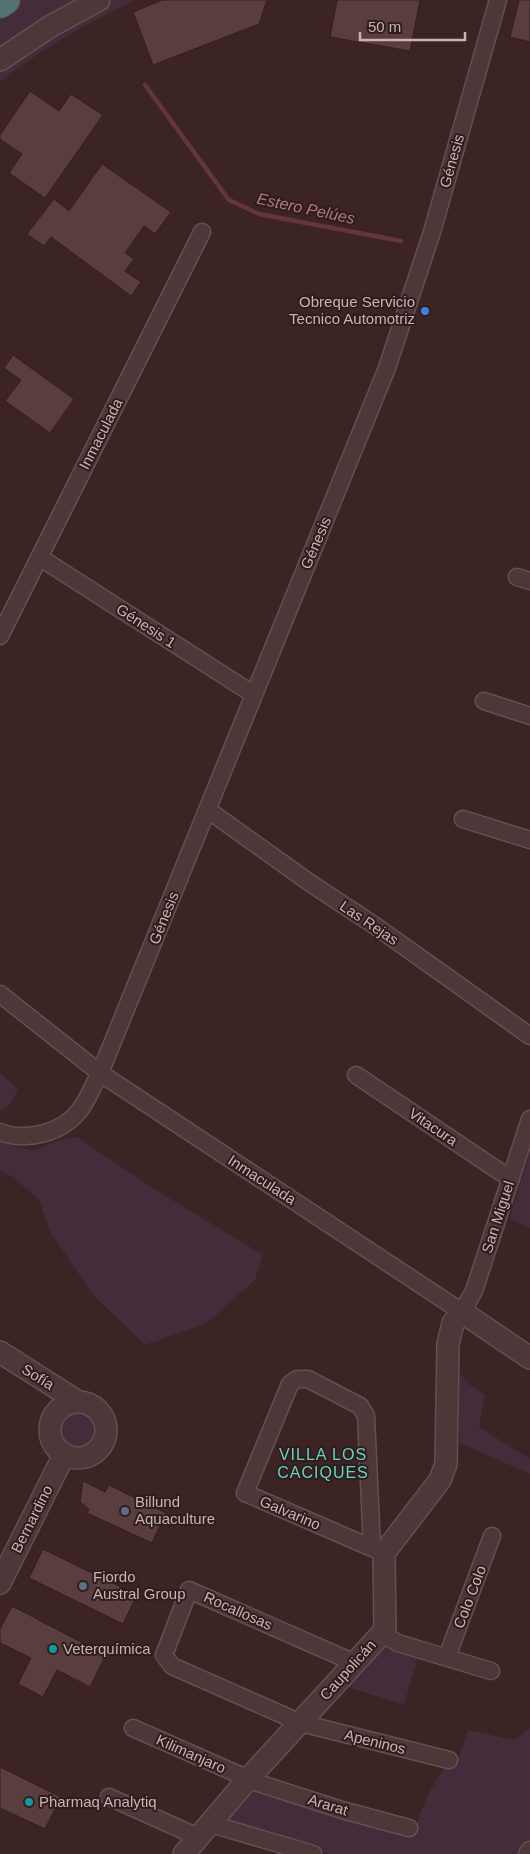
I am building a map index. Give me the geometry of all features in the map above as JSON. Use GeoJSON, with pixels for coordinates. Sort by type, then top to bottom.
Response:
{"type":"FeatureCollection","features":[{"type":"Feature","properties":{"kind":"highway"},"geometry":{"type":"LineString","coordinates":[[0,4],[6,0]]}},
{"type":"Feature","properties":{"kind":"street"},"geometry":{"type":"LineString","coordinates":[[0,60],[51,26],[99,0]]}},
{"type":"Feature","properties":{"kind":"street","name":"Génesis"},"geometry":{"type":"LineString","coordinates":[[0,1132],[26,1136],[36,1135],[61,1126],[79,1111],[100,1073],[387,368],[432,232],[498,0]]}},
{"type":"Feature","properties":{"kind":"street","name":"Inmaculada"},"geometry":{"type":"LineString","coordinates":[[0,636],[202,232]]}},
{"type":"Feature","properties":{"kind":"street","name":"Génesis 1"},"geometry":{"type":"LineString","coordinates":[[40,557],[253,694]]}},
{"type":"Feature","properties":{"kind":"street"},"geometry":{"type":"LineString","coordinates":[[484,701],[530,716]]}},
{"type":"Feature","properties":{"kind":"street","name":"Las Rejas"},"geometry":{"type":"LineString","coordinates":[[208,810],[310,883],[374,924],[530,1036]]}},
{"type":"Feature","properties":{"kind":"street"},"geometry":{"type":"LineString","coordinates":[[463,819],[530,840]]}},
{"type":"Feature","properties":{"kind":"street","name":"Inmaculada"},"geometry":{"type":"LineString","coordinates":[[0,994],[100,1073],[530,1358]]}},
{"type":"Feature","properties":{"kind":"street","name":"Vitacura"},"geometry":{"type":"LineString","coordinates":[[356,1075],[510,1179]]}},
{"type":"Feature","properties":{"kind":"street","name":"San Miguel"},"geometry":{"type":"LineString","coordinates":[[462,1312],[474,1291],[530,1119]]}},
{"type":"Feature","properties":{"kind":"street"},"geometry":{"type":"LineString","coordinates":[[378,1550],[444,1472],[447,1447],[448,1344],[453,1323],[462,1312]]}},
{"type":"Feature","properties":{"kind":"street","name":"Sofía"},"geometry":{"type":"LineString","coordinates":[[0,1352],[77,1401]]}},
{"type":"Feature","properties":{"kind":"street","name":"Galvarino"},"geometry":{"type":"LineString","coordinates":[[297,1379],[308,1379],[360,1406],[364,1410],[378,1550],[246,1493],[290,1384],[297,1379]]}},
{"type":"Feature","properties":{"kind":"street"},"geometry":{"type":"LineString","coordinates":[[77,1401],[95,1406],[102,1413],[106,1422],[107,1432],[99,1449],[92,1455],[83,1458],[73,1458],[64,1455],[57,1449],[49,1432],[50,1423],[54,1415],[68,1403],[77,1401]]}},
{"type":"Feature","properties":{"kind":"street","name":"Bernardino"},"geometry":{"type":"LineString","coordinates":[[0,1583],[64,1455]]}},
{"type":"Feature","properties":{"kind":"street","name":"Colo Colo"},"geometry":{"type":"LineString","coordinates":[[447,1657],[492,1536]]}},
{"type":"Feature","properties":{"kind":"street","name":"Caupolicán"},"geometry":{"type":"LineString","coordinates":[[184,1854],[248,1779],[385,1630],[378,1550]]}},
{"type":"Feature","properties":{"kind":"street","name":"Rocallosas"},"geometry":{"type":"LineString","coordinates":[[301,1723],[172,1666],[164,1655],[189,1590],[355,1663]]}},
{"type":"Feature","properties":{"kind":"street"},"geometry":{"type":"LineString","coordinates":[[385,1630],[389,1638],[398,1643],[491,1671]]}},
{"type":"Feature","properties":{"kind":"street","name":"Apeninos"},"geometry":{"type":"LineString","coordinates":[[301,1723],[450,1760]]}},
{"type":"Feature","properties":{"kind":"street","name":"Kilimanjaro"},"geometry":{"type":"LineString","coordinates":[[133,1728],[248,1779]]}},
{"type":"Feature","properties":{"kind":"street","name":"Ararat"},"geometry":{"type":"LineString","coordinates":[[248,1779],[342,1810],[408,1828]]}},
{"type":"Feature","properties":{"kind":"street"},"geometry":{"type":"LineString","coordinates":[[109,1797],[204,1830],[312,1854]]}},
{"type":"Feature","properties":{"kind":"street"},"geometry":{"type":"LineString","coordinates":[[527,1854],[530,1850]]}},
{"type":"Feature","properties":{"kind":"shaded area"},"geometry":{"type":"Polygon","coordinates":[[[16,0],[75,0],[0,46],[0,11],[16,0]]]}},
{"type":"Feature","properties":{"kind":"shaded area"},"geometry":{"type":"Polygon","coordinates":[[[114,0],[135,0],[65,37],[32,58],[0,82],[0,69],[70,23],[114,0]]]}},
{"type":"Feature","properties":{"kind":"shaded area"},"geometry":{"type":"Polygon","coordinates":[[[0,1073],[18,1089],[11,1103],[3,1110],[0,1110],[0,1073]]]}},
{"type":"Feature","properties":{"kind":"shaded area"},"geometry":{"type":"Polygon","coordinates":[[[77,1137],[148,1185],[263,1255],[255,1280],[207,1323],[145,1345],[94,1296],[50,1232],[39,1200],[13,1177],[0,1171],[0,1142],[33,1151],[60,1140],[77,1137]]]}},
{"type":"Feature","properties":{"kind":"shaded area"},"geometry":{"type":"Polygon","coordinates":[[[530,1155],[530,1228],[509,1219],[530,1155]]]}},
{"type":"Feature","properties":{"kind":"shaded area"},"geometry":{"type":"Polygon","coordinates":[[[455,1368],[469,1384],[485,1395],[479,1427],[530,1459],[530,1474],[460,1443],[455,1368]]]}},
{"type":"Feature","properties":{"kind":"shaded area"},"geometry":{"type":"Polygon","coordinates":[[[82,1409],[90,1412],[96,1418],[99,1430],[96,1442],[90,1448],[74,1451],[66,1448],[60,1442],[57,1426],[60,1418],[66,1412],[82,1409]]]}},
{"type":"Feature","properties":{"kind":"shaded area"},"geometry":{"type":"Polygon","coordinates":[[[380,1647],[418,1657],[404,1705],[345,1686],[380,1647]]]}},
{"type":"Feature","properties":{"kind":"shaded area"},"geometry":{"type":"Polygon","coordinates":[[[530,1728],[530,1846],[523,1854],[331,1854],[226,1825],[224,1821],[247,1792],[259,1790],[412,1834],[429,1792],[445,1767],[453,1765],[461,1752],[468,1730],[515,1740],[530,1728]]]}},
{"type":"Feature","properties":{"kind":"building"},"geometry":{"type":"Polygon","coordinates":[[[162,0],[267,0],[259,24],[153,65],[133,12],[162,0]]]}},
{"type":"Feature","properties":{"kind":"building"},"geometry":{"type":"Polygon","coordinates":[[[337,0],[420,0],[410,51],[330,37],[337,0]]]}},
{"type":"Feature","properties":{"kind":"building"},"geometry":{"type":"Polygon","coordinates":[[[519,0],[530,0],[530,42],[510,37],[519,0]]]}},
{"type":"Feature","properties":{"kind":"building"},"geometry":{"type":"Polygon","coordinates":[[[30,91],[59,111],[71,94],[103,115],[45,198],[9,173],[22,154],[0,139],[0,135],[30,91]]]}},
{"type":"Feature","properties":{"kind":"building"},"geometry":{"type":"Polygon","coordinates":[[[102,164],[171,212],[155,234],[144,226],[125,253],[134,259],[125,271],[141,282],[131,296],[51,237],[44,246],[27,234],[54,199],[69,211],[102,164]]]}},
{"type":"Feature","properties":{"kind":"building"},"geometry":{"type":"Polygon","coordinates":[[[13,355],[74,399],[50,433],[5,401],[21,380],[4,368],[13,355]]]}},
{"type":"Feature","properties":{"kind":"building","name":"Billund Aquaculture"},"geometry":{"type":"Polygon","coordinates":[[[83,1481],[105,1492],[109,1485],[166,1513],[152,1543],[87,1513],[89,1509],[80,1502],[83,1481]]]}},
{"type":"Feature","properties":{"kind":"building","name":"Fiordo Austral Group"},"geometry":{"type":"Polygon","coordinates":[[[43,1549],[137,1595],[123,1624],[29,1578],[43,1549]]]}},
{"type":"Feature","properties":{"kind":"building","name":"Veterquímica"},"geometry":{"type":"Polygon","coordinates":[[[12,1606],[106,1655],[90,1687],[57,1670],[43,1697],[18,1684],[31,1658],[0,1643],[0,1629],[12,1606]]]}},
{"type":"Feature","properties":{"kind":"building","name":"Pharmaq Analytiq"},"geometry":{"type":"Polygon","coordinates":[[[0,1767],[61,1797],[45,1829],[0,1808],[0,1767]]]}},
{"type":"Feature","properties":{"kind":"waterway","name":"Estero Pelúes"},"geometry":{"type":"LineString","coordinates":[[145,85],[229,200],[259,214],[401,241]]}},
{"type":"Feature","properties":{"kind":"place","name":"Obreque Servicio Tecnico Automotriz"},"geometry":{"type":"Point","coordinates":[425,311]}},
{"type":"Feature","properties":{"kind":"place","name":"Billund Aquaculture"},"geometry":{"type":"Point","coordinates":[125,1511]}},
{"type":"Feature","properties":{"kind":"place","name":"Fiordo Austral Group"},"geometry":{"type":"Point","coordinates":[83,1586]}},
{"type":"Feature","properties":{"kind":"place","name":"Veterquímica"},"geometry":{"type":"Point","coordinates":[53,1649]}},
{"type":"Feature","properties":{"kind":"place","name":"Pharmaq Analytiq"},"geometry":{"type":"Point","coordinates":[29,1802]}},
{"type":"Feature","properties":{"kind":"district","name":"VILLA LOS CACIQUES"},"geometry":{"type":"Point","coordinates":[323,1463]}}]}
